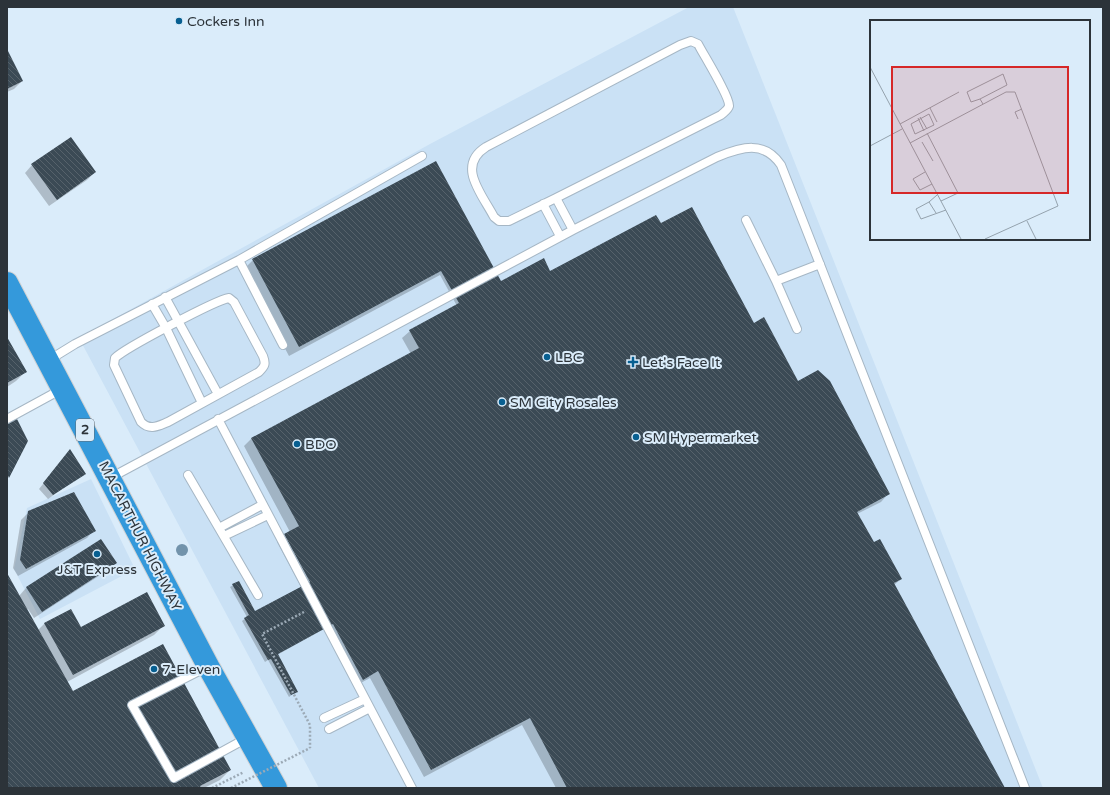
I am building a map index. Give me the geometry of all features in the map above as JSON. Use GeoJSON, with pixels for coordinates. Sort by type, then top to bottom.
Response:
{"type":"FeatureCollection","features":[{"type":"Feature","properties":{"kind":"highway","name":"MACARTHUR HIGHWAY"},"geometry":{"type":"LineString","coordinates":[[7,284],[208,666],[263,762],[276,788]]}},
{"type":"Feature","properties":{"kind":"lane"},"geometry":{"type":"LineString","coordinates":[[691,41],[698,44],[726,96],[729,106],[727,110],[721,115],[556,198],[509,221],[499,221],[494,217],[472,176],[470,167],[478,152],[680,45],[691,41]]}},
{"type":"Feature","properties":{"kind":"lane"},"geometry":{"type":"LineString","coordinates":[[110,478],[560,236],[738,148],[764,149],[775,156],[781,165],[1025,788]]}},
{"type":"Feature","properties":{"kind":"lane"},"geometry":{"type":"LineString","coordinates":[[48,360],[152,304],[239,260],[422,156]]}},
{"type":"Feature","properties":{"kind":"lane"},"geometry":{"type":"LineString","coordinates":[[556,198],[573,230]]}},
{"type":"Feature","properties":{"kind":"lane"},"geometry":{"type":"LineString","coordinates":[[543,204],[560,236]]}},
{"type":"Feature","properties":{"kind":"lane"},"geometry":{"type":"LineString","coordinates":[[746,220],[776,281],[797,329]]}},
{"type":"Feature","properties":{"kind":"lane"},"geometry":{"type":"LineString","coordinates":[[239,260],[283,345]]}},
{"type":"Feature","properties":{"kind":"lane"},"geometry":{"type":"LineString","coordinates":[[776,281],[820,264]]}},
{"type":"Feature","properties":{"kind":"lane"},"geometry":{"type":"LineString","coordinates":[[166,297],[218,394]]}},
{"type":"Feature","properties":{"kind":"lane"},"geometry":{"type":"LineString","coordinates":[[229,298],[234,302],[259,350],[264,361],[263,368],[202,403],[154,428],[149,428],[141,422],[114,361],[118,355],[179,321],[229,298]]}},
{"type":"Feature","properties":{"kind":"lane"},"geometry":{"type":"LineString","coordinates":[[152,304],[166,328],[202,403]]}},
{"type":"Feature","properties":{"kind":"lane"},"geometry":{"type":"LineString","coordinates":[[7,419],[62,389]]}},
{"type":"Feature","properties":{"kind":"lane"},"geometry":{"type":"LineString","coordinates":[[218,419],[412,788]]}},
{"type":"Feature","properties":{"kind":"lane"},"geometry":{"type":"LineString","coordinates":[[188,475],[258,595]]}},
{"type":"Feature","properties":{"kind":"lane"},"geometry":{"type":"LineString","coordinates":[[219,528],[262,505]]}},
{"type":"Feature","properties":{"kind":"lane"},"geometry":{"type":"LineString","coordinates":[[224,536],[268,515]]}},
{"type":"Feature","properties":{"kind":"lane"},"geometry":{"type":"LineString","coordinates":[[208,666],[132,705],[174,778],[248,737]]}},
{"type":"Feature","properties":{"kind":"lane"},"geometry":{"type":"LineString","coordinates":[[324,718],[365,699]]}},
{"type":"Feature","properties":{"kind":"lane"},"geometry":{"type":"LineString","coordinates":[[329,729],[370,708]]}},
{"type":"Feature","properties":{"kind":"path"},"geometry":{"type":"LineString","coordinates":[[231,788],[310,748],[310,725],[262,634],[316,605]]}},
{"type":"Feature","properties":{"kind":"path"},"geometry":{"type":"LineString","coordinates":[[212,788],[263,762]]}},
{"type":"Feature","properties":{"kind":"shaded area","name":"SM City Rosales"},"geometry":{"type":"Polygon","coordinates":[[[689,7],[733,7],[1043,788],[319,788],[79,338],[430,144],[689,7]]]}},
{"type":"Feature","properties":{"kind":"shaded area"},"geometry":{"type":"Polygon","coordinates":[[[91,479],[135,569],[40,619],[14,569],[27,508],[91,479]]]}},
{"type":"Feature","properties":{"kind":"building"},"geometry":{"type":"Polygon","coordinates":[[[7,49],[23,81],[7,89],[7,49]]]}},
{"type":"Feature","properties":{"kind":"building"},"geometry":{"type":"Polygon","coordinates":[[[71,137],[96,172],[57,200],[31,164],[71,137]]]}},
{"type":"Feature","properties":{"kind":"building","name":"SM City Rosales"},"geometry":{"type":"Polygon","coordinates":[[[436,161],[501,281],[544,258],[550,271],[656,215],[661,223],[692,207],[754,323],[764,317],[798,381],[818,370],[830,381],[890,494],[857,512],[874,542],[880,539],[902,579],[894,583],[1005,788],[567,788],[530,718],[431,770],[378,671],[363,680],[333,624],[278,654],[298,692],[291,695],[271,659],[268,660],[244,618],[249,615],[232,584],[239,581],[255,611],[310,582],[284,534],[299,526],[251,438],[419,348],[409,330],[459,303],[441,271],[299,347],[252,259],[436,161]]]}},
{"type":"Feature","properties":{"kind":"building"},"geometry":{"type":"Polygon","coordinates":[[[7,337],[27,372],[7,383],[7,337]]]}},
{"type":"Feature","properties":{"kind":"building"},"geometry":{"type":"Polygon","coordinates":[[[17,419],[28,441],[9,478],[7,474],[7,423],[17,419]]]}},
{"type":"Feature","properties":{"kind":"building"},"geometry":{"type":"Polygon","coordinates":[[[70,449],[86,474],[53,495],[43,483],[70,449]]]}},
{"type":"Feature","properties":{"kind":"building"},"geometry":{"type":"Polygon","coordinates":[[[74,492],[96,531],[26,569],[20,560],[28,511],[74,492]]]}},
{"type":"Feature","properties":{"kind":"building"},"geometry":{"type":"Polygon","coordinates":[[[101,539],[117,563],[42,612],[26,587],[101,539]]]}},
{"type":"Feature","properties":{"kind":"building"},"geometry":{"type":"Polygon","coordinates":[[[7,573],[73,691],[163,644],[231,770],[200,786],[201,788],[7,788],[7,573]]]}},
{"type":"Feature","properties":{"kind":"building"},"geometry":{"type":"Polygon","coordinates":[[[147,592],[165,626],[73,675],[44,623],[71,609],[81,627],[147,592]]]}},
{"type":"Feature","properties":{"kind":"place","name":"Cockers Inn"},"geometry":{"type":"Point","coordinates":[179,21]}},
{"type":"Feature","properties":{"kind":"place","name":"LBC"},"geometry":{"type":"Point","coordinates":[547,357]}},
{"type":"Feature","properties":{"kind":"place","name":"Let's Face It"},"geometry":{"type":"Point","coordinates":[633,362]}},
{"type":"Feature","properties":{"kind":"place","name":"SM City Rosales"},"geometry":{"type":"Point","coordinates":[502,402]}},
{"type":"Feature","properties":{"kind":"place","name":"SM Hypermarket"},"geometry":{"type":"Point","coordinates":[636,437]}},
{"type":"Feature","properties":{"kind":"place","name":"BDO"},"geometry":{"type":"Point","coordinates":[297,444]}},
{"type":"Feature","properties":{"kind":"place","name":"J&T Express"},"geometry":{"type":"Point","coordinates":[97,554]}},
{"type":"Feature","properties":{"kind":"place","name":"7-Eleven"},"geometry":{"type":"Point","coordinates":[154,669]}}]}
